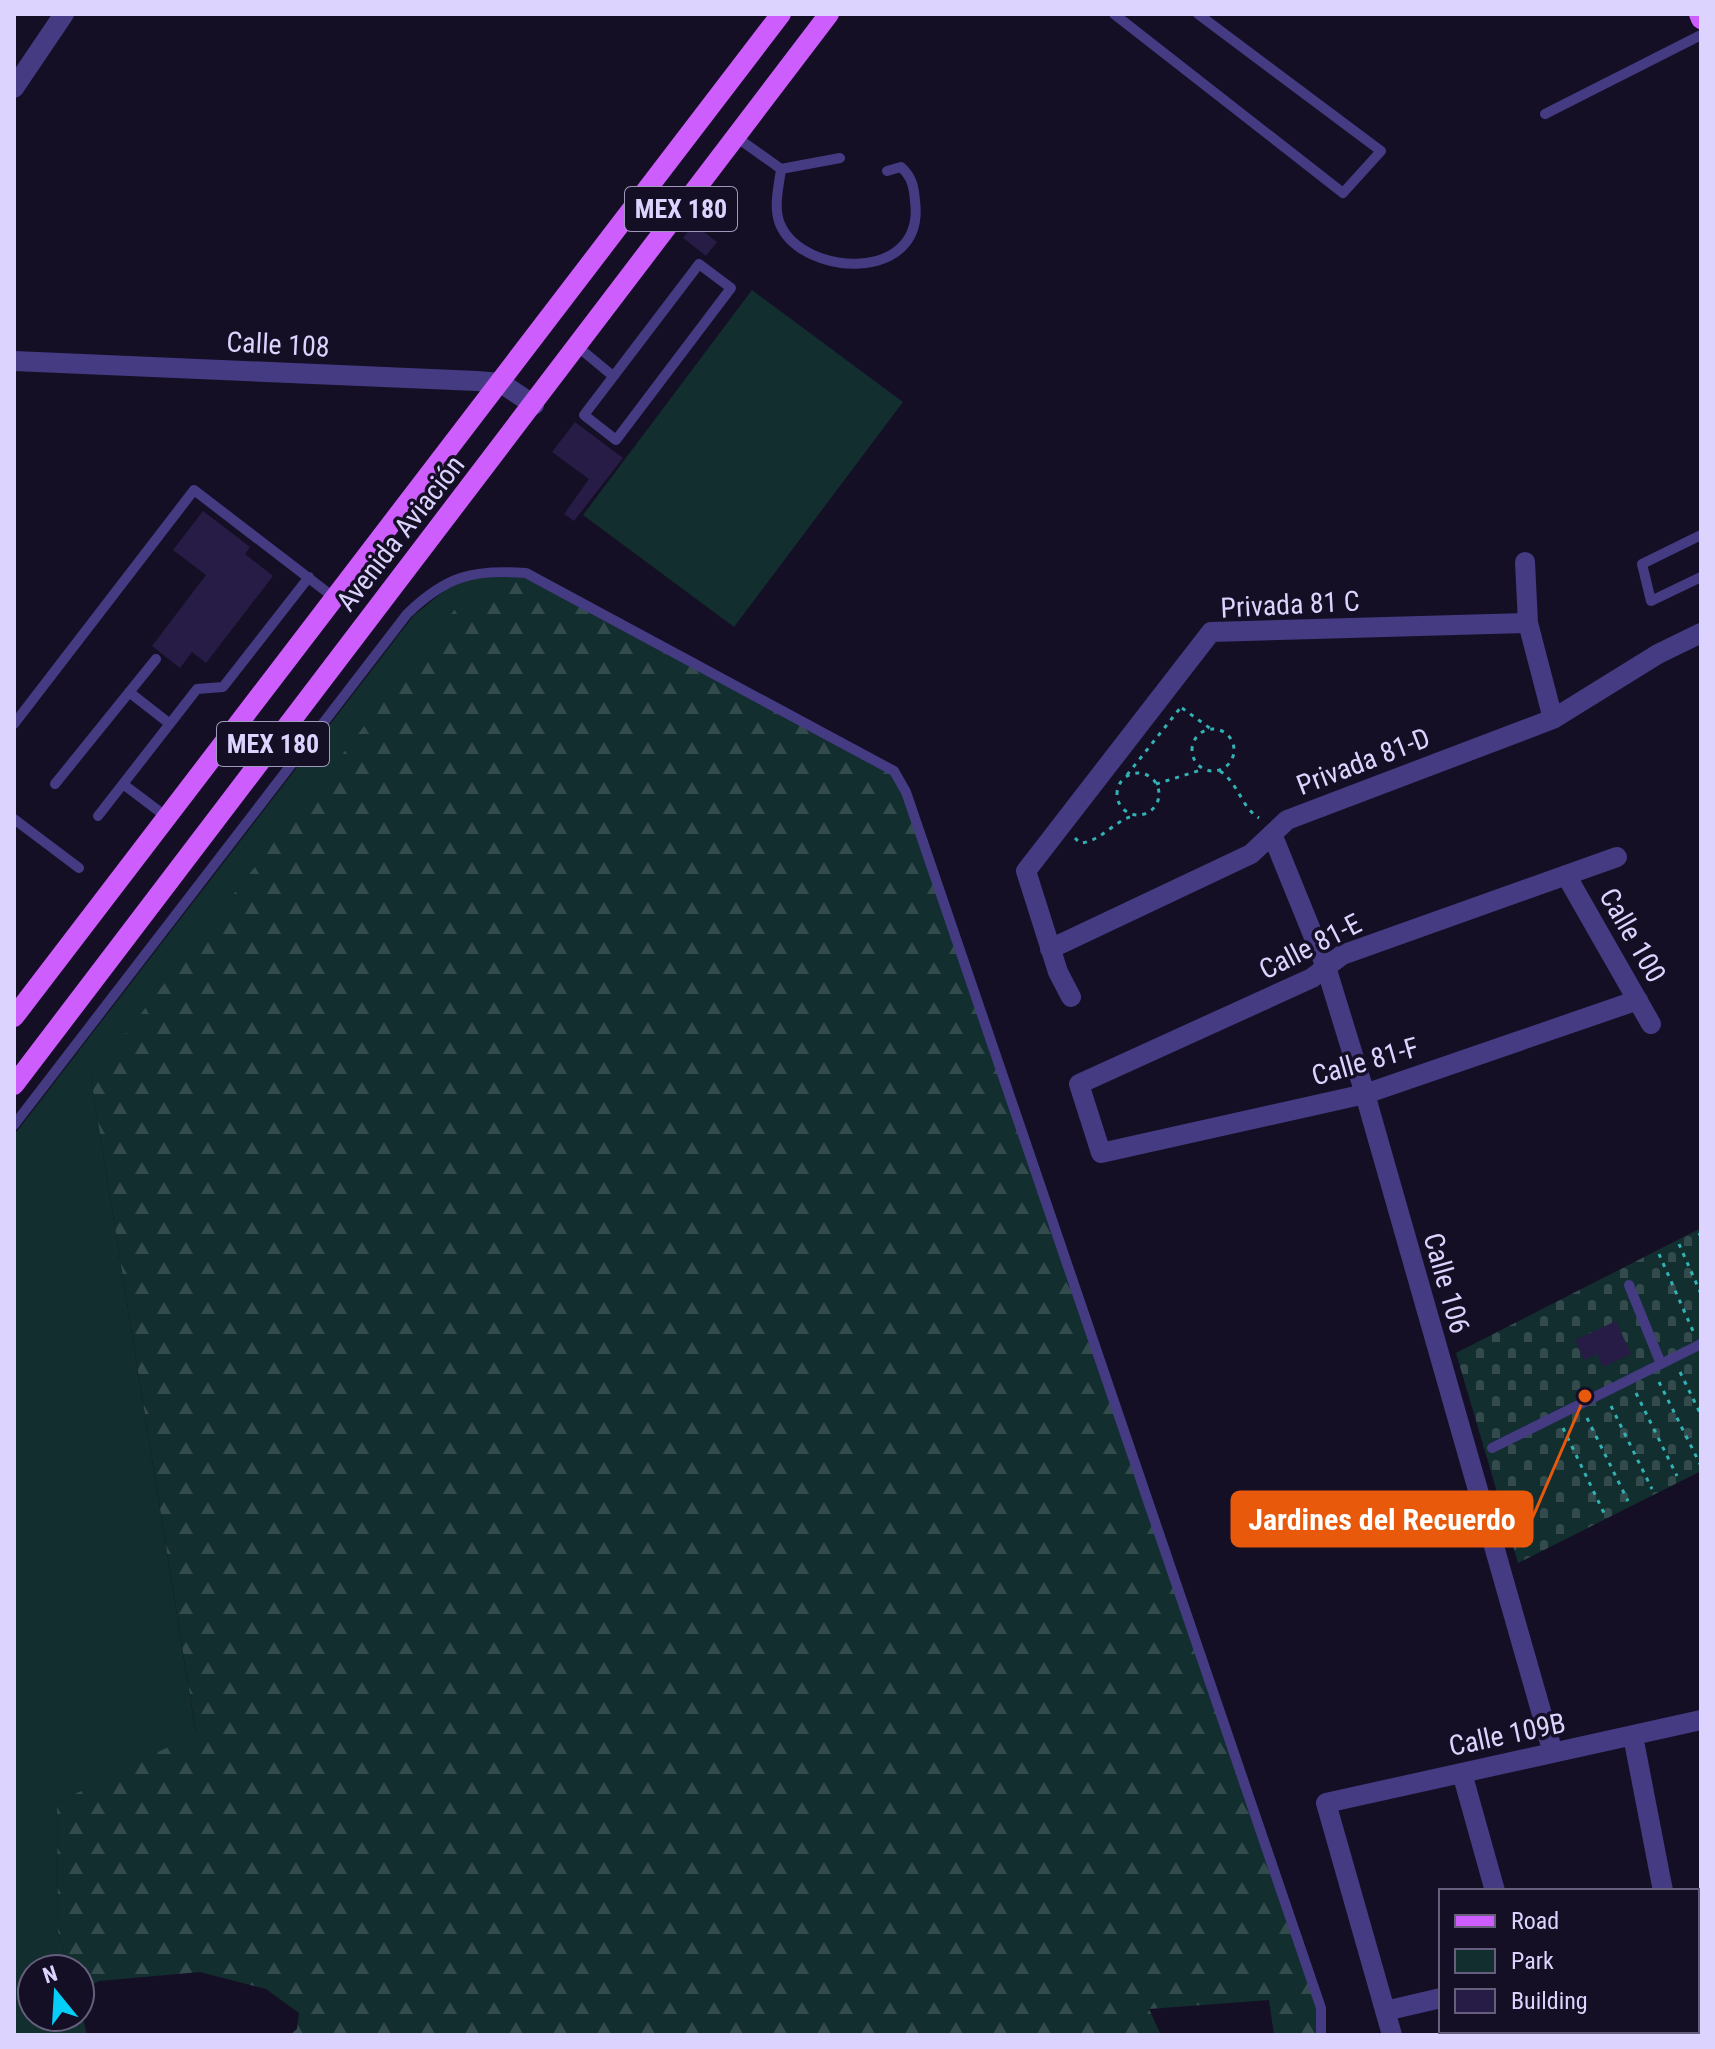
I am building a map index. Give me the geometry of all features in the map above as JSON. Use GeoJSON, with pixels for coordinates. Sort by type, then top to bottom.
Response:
{"type":"FeatureCollection","features":[{"type":"Feature","properties":{"kind":"main road","name":"Avenida Aviación"},"geometry":{"type":"LineString","coordinates":[[14,1017],[781,14]]}},
{"type":"Feature","properties":{"kind":"main road","name":"Avenida Aviación"},"geometry":{"type":"LineString","coordinates":[[14,1085],[829,14]]}},
{"type":"Feature","properties":{"kind":"main road"},"geometry":{"type":"LineString","coordinates":[[705,115],[736,137]]}},
{"type":"Feature","properties":{"kind":"street"},"geometry":{"type":"LineString","coordinates":[[14,88],[64,14]]}},
{"type":"Feature","properties":{"kind":"street","name":"Calle 108"},"geometry":{"type":"LineString","coordinates":[[14,361],[501,383]]}},
{"type":"Feature","properties":{"kind":"street"},"geometry":{"type":"LineString","coordinates":[[501,383],[534,405]]}},
{"type":"Feature","properties":{"kind":"street"},"geometry":{"type":"LineString","coordinates":[[1525,562],[1528,623],[1553,719]]}},
{"type":"Feature","properties":{"kind":"street","name":"Privada 81 C"},"geometry":{"type":"LineString","coordinates":[[1050,949],[1026,871],[1211,632],[1528,623]]}},
{"type":"Feature","properties":{"kind":"street","name":"Privada 81-D"},"geometry":{"type":"LineString","coordinates":[[1050,949],[1251,854],[1266,826],[1553,719],[1658,654],[1701,633]]}},
{"type":"Feature","properties":{"kind":"street","name":"Calle 106"},"geometry":{"type":"LineString","coordinates":[[1266,826],[1326,967],[1553,1753]]}},
{"type":"Feature","properties":{"kind":"street","name":"Calle 81-E"},"geometry":{"type":"LineString","coordinates":[[1101,1153],[1079,1084],[1312,978],[1342,955],[1617,857]]}},
{"type":"Feature","properties":{"kind":"street","name":"Calle 100"},"geometry":{"type":"LineString","coordinates":[[1566,875],[1651,1024]]}},
{"type":"Feature","properties":{"kind":"street"},"geometry":{"type":"LineString","coordinates":[[1050,949],[1071,997]]}},
{"type":"Feature","properties":{"kind":"street","name":"Calle 81-F"},"geometry":{"type":"LineString","coordinates":[[1101,1153],[1365,1094],[1638,1000]]}},
{"type":"Feature","properties":{"kind":"street","name":"Calle 109B"},"geometry":{"type":"LineString","coordinates":[[1385,2011],[1326,1803],[1701,1720]]}},
{"type":"Feature","properties":{"kind":"street"},"geometry":{"type":"LineString","coordinates":[[1633,1736],[1663,1889]]}},
{"type":"Feature","properties":{"kind":"street"},"geometry":{"type":"LineString","coordinates":[[1462,1773],[1494,1889]]}},
{"type":"Feature","properties":{"kind":"street"},"geometry":{"type":"LineString","coordinates":[[1392,2035],[1385,2011],[1439,1998]]}},
{"type":"Feature","properties":{"kind":"lane"},"geometry":{"type":"LineString","coordinates":[[1114,14],[1343,193],[1381,151],[1198,14]]}},
{"type":"Feature","properties":{"kind":"lane"},"geometry":{"type":"LineString","coordinates":[[1545,114],[1701,35]]}},
{"type":"Feature","properties":{"kind":"lane"},"geometry":{"type":"LineString","coordinates":[[736,137],[781,169],[840,158]]}},
{"type":"Feature","properties":{"kind":"lane"},"geometry":{"type":"LineString","coordinates":[[781,169],[776,202],[779,222],[788,238],[813,255],[835,262],[862,263],[886,258],[904,248],[916,228],[913,183],[901,167],[887,171]]}},
{"type":"Feature","properties":{"kind":"lane"},"geometry":{"type":"LineString","coordinates":[[699,264],[731,288],[616,440],[584,415],[613,376],[699,264]]}},
{"type":"Feature","properties":{"kind":"lane"},"geometry":{"type":"LineString","coordinates":[[578,347],[613,376]]}},
{"type":"Feature","properties":{"kind":"lane"},"geometry":{"type":"LineString","coordinates":[[14,724],[194,490],[336,599]]}},
{"type":"Feature","properties":{"kind":"lane"},"geometry":{"type":"LineString","coordinates":[[1701,535],[1642,564],[1651,601],[1701,577]]}},
{"type":"Feature","properties":{"kind":"lane"},"geometry":{"type":"LineString","coordinates":[[14,1125],[407,614],[429,593],[456,578],[485,569],[526,573],[894,771],[906,792],[1311,1978],[1321,2008],[1321,2035]]}},
{"type":"Feature","properties":{"kind":"lane"},"geometry":{"type":"LineString","coordinates":[[98,816],[197,689],[223,687],[309,577]]}},
{"type":"Feature","properties":{"kind":"lane"},"geometry":{"type":"LineString","coordinates":[[55,784],[156,659]]}},
{"type":"Feature","properties":{"kind":"lane"},"geometry":{"type":"LineString","coordinates":[[129,692],[170,724]]}},
{"type":"Feature","properties":{"kind":"lane"},"geometry":{"type":"LineString","coordinates":[[123,784],[168,818]]}},
{"type":"Feature","properties":{"kind":"lane"},"geometry":{"type":"LineString","coordinates":[[14,819],[79,868]]}},
{"type":"Feature","properties":{"kind":"lane"},"geometry":{"type":"LineString","coordinates":[[1629,1285],[1661,1364]]}},
{"type":"Feature","properties":{"kind":"lane"},"geometry":{"type":"LineString","coordinates":[[1492,1448],[1701,1344]]}},
{"type":"Feature","properties":{"kind":"path"},"geometry":{"type":"LineString","coordinates":[[1156,784],[1205,769],[1218,770],[1229,763],[1234,751],[1230,738],[1212,730],[1172,701]]}},
{"type":"Feature","properties":{"kind":"path"},"geometry":{"type":"LineString","coordinates":[[1136,815],[1124,809],[1117,797],[1125,778],[1181,707]]}},
{"type":"Feature","properties":{"kind":"path"},"geometry":{"type":"LineString","coordinates":[[1205,769],[1194,760],[1193,746],[1200,734],[1212,730]]}},
{"type":"Feature","properties":{"kind":"path"},"geometry":{"type":"LineString","coordinates":[[1218,770],[1237,788],[1247,810],[1266,826]]}},
{"type":"Feature","properties":{"kind":"path"},"geometry":{"type":"LineString","coordinates":[[1068,833],[1080,843],[1087,843],[1115,821],[1154,807],[1158,794],[1156,784],[1144,774],[1125,778]]}},
{"type":"Feature","properties":{"kind":"path"},"geometry":{"type":"LineString","coordinates":[[1679,1244],[1701,1294]]}},
{"type":"Feature","properties":{"kind":"path"},"geometry":{"type":"LineString","coordinates":[[1659,1254],[1694,1334]]}},
{"type":"Feature","properties":{"kind":"path"},"geometry":{"type":"LineString","coordinates":[[1679,1370],[1701,1415]]}},
{"type":"Feature","properties":{"kind":"path"},"geometry":{"type":"LineString","coordinates":[[1659,1381],[1700,1464]]}},
{"type":"Feature","properties":{"kind":"path"},"geometry":{"type":"LineString","coordinates":[[1636,1392],[1677,1476]]}},
{"type":"Feature","properties":{"kind":"path"},"geometry":{"type":"LineString","coordinates":[[1610,1405],[1652,1489]]}},
{"type":"Feature","properties":{"kind":"path"},"geometry":{"type":"LineString","coordinates":[[1586,1416],[1628,1501]]}},
{"type":"Feature","properties":{"kind":"path"},"geometry":{"type":"LineString","coordinates":[[1563,1428],[1604,1513]]}},
{"type":"Feature","properties":{"kind":"green space"},"geometry":{"type":"Polygon","coordinates":[[[752,290],[903,402],[734,627],[583,515],[752,290]]]}},
{"type":"Feature","properties":{"kind":"green space"},"geometry":{"type":"Polygon","coordinates":[[[488,573],[515,576],[91,1078],[196,1734],[57,1803],[58,1931],[64,1953],[16,1953],[16,2033],[87,2035],[14,2035],[14,1135],[414,615],[449,587],[488,573]]]}},
{"type":"Feature","properties":{"kind":"green space"},"geometry":{"type":"Polygon","coordinates":[[[526,575],[893,773],[900,782],[1317,2009],[1318,2035],[1274,2035],[1269,2000],[1149,2009],[1161,2035],[290,2035],[297,2029],[299,2013],[266,1989],[200,1972],[96,1983],[96,1953],[64,1953],[58,1931],[57,1803],[196,1733],[91,1078],[459,604],[515,576],[526,575]]]}},
{"type":"Feature","properties":{"kind":"green space"},"geometry":{"type":"Polygon","coordinates":[[[1701,1228],[1701,1471],[1518,1563],[1456,1353],[1701,1228]]]}},
{"type":"Feature","properties":{"kind":"building"},"geometry":{"type":"Polygon","coordinates":[[[694,224],[717,242],[706,256],[683,238],[694,224]]]}},
{"type":"Feature","properties":{"kind":"building"},"geometry":{"type":"Polygon","coordinates":[[[575,422],[623,458],[574,521],[564,514],[589,479],[552,452],[575,422]]]}},
{"type":"Feature","properties":{"kind":"building"},"geometry":{"type":"Polygon","coordinates":[[[203,511],[250,547],[245,554],[273,576],[206,663],[192,652],[180,668],[152,646],[206,575],[173,550],[203,511]]]}},
{"type":"Feature","properties":{"kind":"building"},"geometry":{"type":"Polygon","coordinates":[[[1616,1321],[1631,1354],[1603,1367],[1597,1354],[1584,1360],[1575,1340],[1616,1321]]]}},
{"type":"Feature","properties":{"kind":"place","name":"Jardines del Recuerdo"},"geometry":{"type":"Point","coordinates":[1585,1396]}}]}
